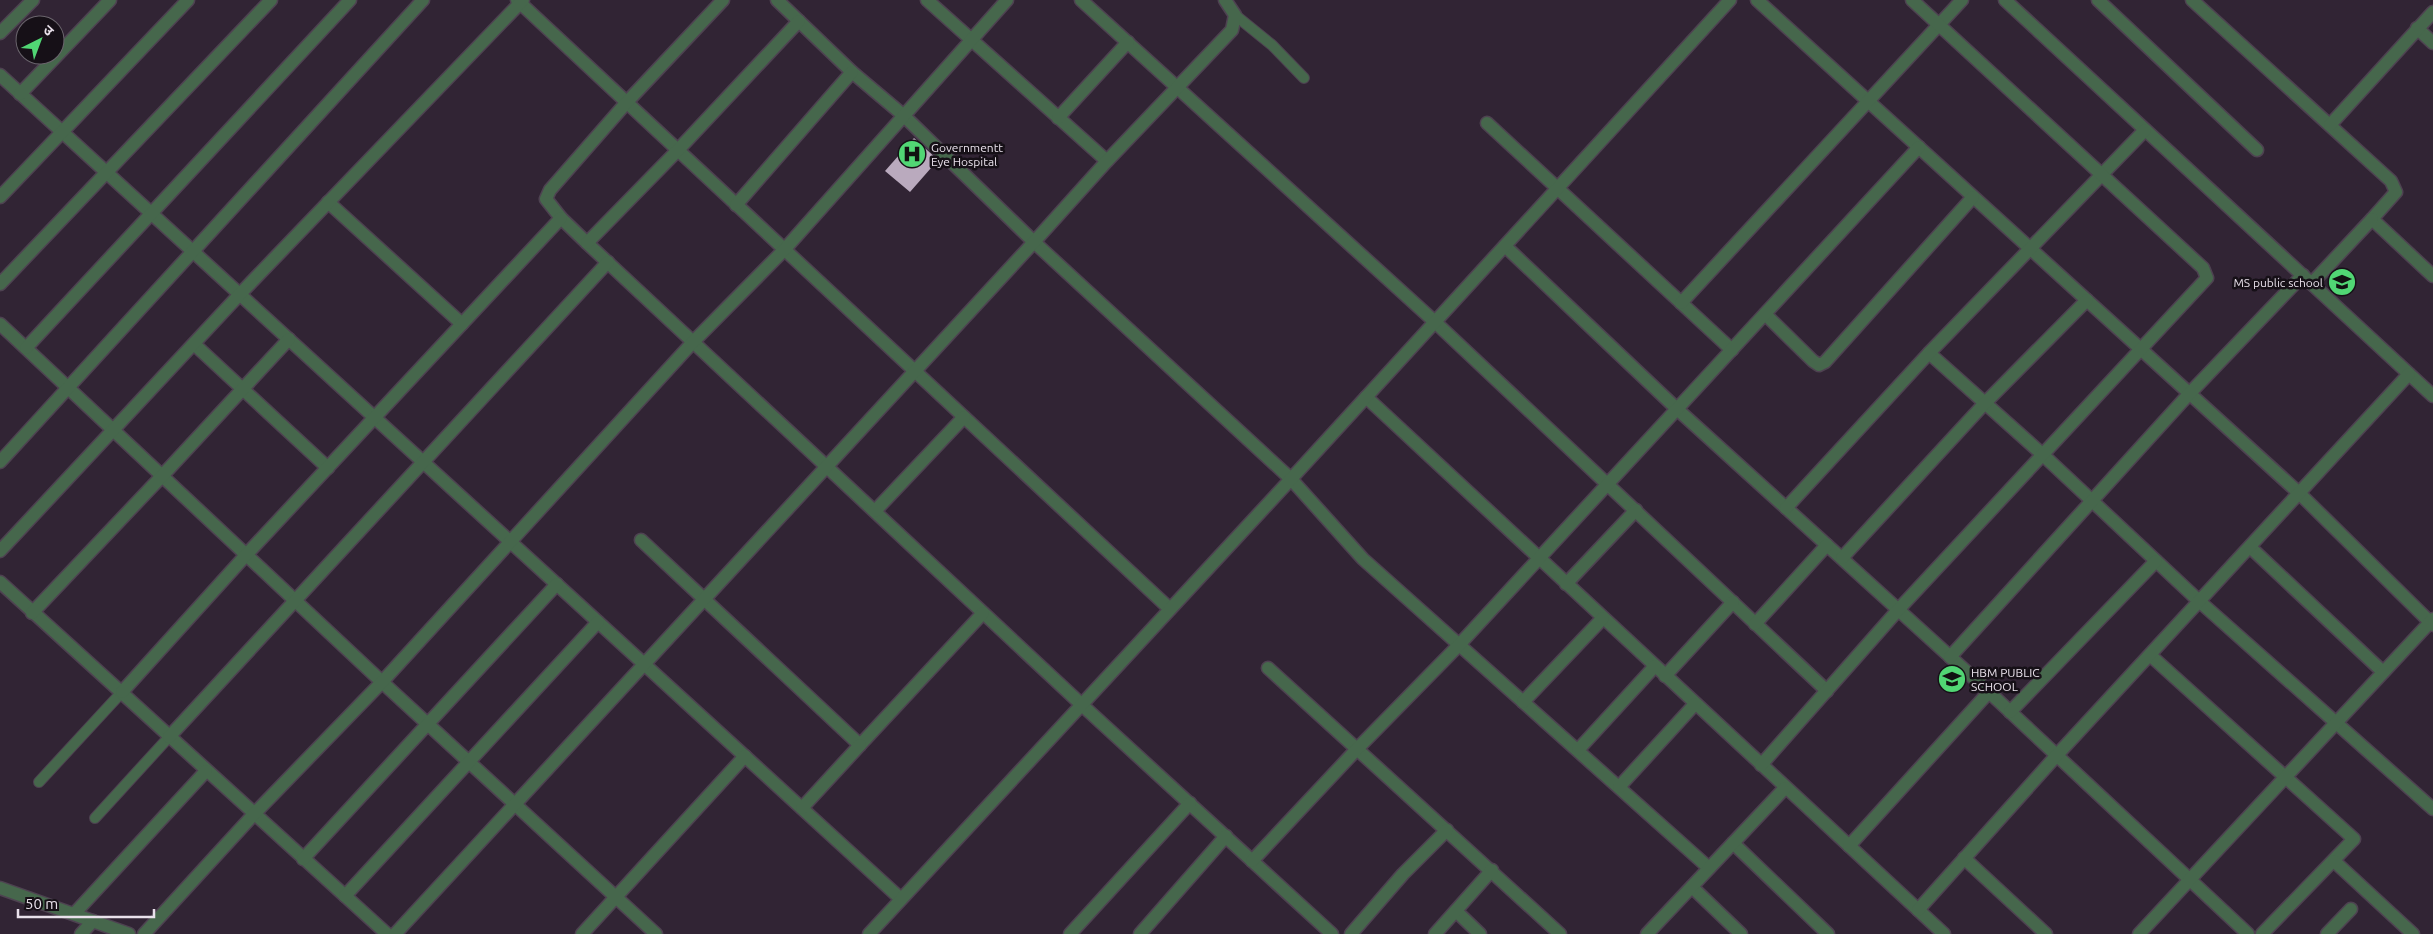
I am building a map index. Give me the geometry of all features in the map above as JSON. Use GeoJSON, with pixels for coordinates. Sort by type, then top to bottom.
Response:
{"type":"FeatureCollection","features":[{"type":"Feature","properties":{"kind":"street"},"geometry":{"type":"LineString","coordinates":[[0,34],[33,0]]}},
{"type":"Feature","properties":{"kind":"street"},"geometry":{"type":"LineString","coordinates":[[20,94],[110,0]]}},
{"type":"Feature","properties":{"kind":"street"},"geometry":{"type":"LineString","coordinates":[[0,197],[188,0]]}},
{"type":"Feature","properties":{"kind":"street"},"geometry":{"type":"LineString","coordinates":[[0,284],[271,0]]}},
{"type":"Feature","properties":{"kind":"street"},"geometry":{"type":"LineString","coordinates":[[26,348],[350,0]]}},
{"type":"Feature","properties":{"kind":"street"},"geometry":{"type":"LineString","coordinates":[[0,462],[424,0]]}},
{"type":"Feature","properties":{"kind":"street"},"geometry":{"type":"LineString","coordinates":[[723,0],[627,102],[550,190],[546,199],[561,218],[587,243],[1082,705],[1332,934]]}},
{"type":"Feature","properties":{"kind":"street"},"geometry":{"type":"LineString","coordinates":[[778,0],[852,72],[903,115],[1034,242],[1291,479],[1363,560],[1709,868]]}},
{"type":"Feature","properties":{"kind":"street"},"geometry":{"type":"LineString","coordinates":[[927,0],[1106,161]]}},
{"type":"Feature","properties":{"kind":"street"},"geometry":{"type":"LineString","coordinates":[[144,934],[254,814],[382,682],[693,342],[784,250],[1007,0]]}},
{"type":"Feature","properties":{"kind":"street"},"geometry":{"type":"LineString","coordinates":[[1081,0],[1435,322],[1827,691]]}},
{"type":"Feature","properties":{"kind":"street"},"geometry":{"type":"LineString","coordinates":[[395,934],[1034,242],[1106,161],[1232,30],[1236,15],[1225,0]]}},
{"type":"Feature","properties":{"kind":"street"},"geometry":{"type":"LineString","coordinates":[[869,934],[1291,479],[1730,0]]}},
{"type":"Feature","properties":{"kind":"street"},"geometry":{"type":"LineString","coordinates":[[1757,0],[2299,493],[2432,622],[2139,934]]}},
{"type":"Feature","properties":{"kind":"street"},"geometry":{"type":"LineString","coordinates":[[1761,765],[1898,610],[2207,278],[2206,273],[1912,0]]}},
{"type":"Feature","properties":{"kind":"street"},"geometry":{"type":"LineString","coordinates":[[1682,303],[1962,0]]}},
{"type":"Feature","properties":{"kind":"street"},"geometry":{"type":"LineString","coordinates":[[2005,0],[2433,396]]}},
{"type":"Feature","properties":{"kind":"street"},"geometry":{"type":"LineString","coordinates":[[2098,0],[2257,150]]}},
{"type":"Feature","properties":{"kind":"street"},"geometry":{"type":"LineString","coordinates":[[1950,657],[2189,394],[2394,196],[2395,187],[2330,125],[2192,0]]}},
{"type":"Feature","properties":{"kind":"street"},"geometry":{"type":"LineString","coordinates":[[0,551],[240,294],[520,1],[784,250],[1170,609]]}},
{"type":"Feature","properties":{"kind":"street"},"geometry":{"type":"LineString","coordinates":[[2330,125],[2433,12]]}},
{"type":"Feature","properties":{"kind":"street"},"geometry":{"type":"LineString","coordinates":[[587,243],[678,150],[799,21]]}},
{"type":"Feature","properties":{"kind":"street"},"geometry":{"type":"LineString","coordinates":[[2418,28],[2433,43]]}},
{"type":"Feature","properties":{"kind":"street"},"geometry":{"type":"LineString","coordinates":[[1058,118],[1128,42]]}},
{"type":"Feature","properties":{"kind":"street"},"geometry":{"type":"LineString","coordinates":[[736,205],[852,72]]}},
{"type":"Feature","properties":{"kind":"street"},"geometry":{"type":"LineString","coordinates":[[0,75],[901,899]]}},
{"type":"Feature","properties":{"kind":"street"},"geometry":{"type":"LineString","coordinates":[[1487,123],[1732,350]]}},
{"type":"Feature","properties":{"kind":"street"},"geometry":{"type":"LineString","coordinates":[[1786,508],[1929,352],[2145,130]]}},
{"type":"Feature","properties":{"kind":"street"},"geometry":{"type":"LineString","coordinates":[[1252,861],[1357,749],[1458,646],[1538,557],[1608,485],[1919,147]]}},
{"type":"Feature","properties":{"kind":"street"},"geometry":{"type":"LineString","coordinates":[[1765,314],[1813,361],[1819,365],[1825,362],[1973,197]]}},
{"type":"Feature","properties":{"kind":"street"},"geometry":{"type":"LineString","coordinates":[[328,202],[462,324]]}},
{"type":"Feature","properties":{"kind":"street"},"geometry":{"type":"LineString","coordinates":[[122,692],[246,555],[561,218]]}},
{"type":"Feature","properties":{"kind":"street"},"geometry":{"type":"LineString","coordinates":[[2372,219],[2433,276]]}},
{"type":"Feature","properties":{"kind":"street"},"geometry":{"type":"LineString","coordinates":[[1505,246],[1677,410],[1989,692],[2248,934]]}},
{"type":"Feature","properties":{"kind":"street"},"geometry":{"type":"LineString","coordinates":[[169,737],[608,262]]}},
{"type":"Feature","properties":{"kind":"street"},"geometry":{"type":"LineString","coordinates":[[1842,558],[1986,403],[2087,300]]}},
{"type":"Feature","properties":{"kind":"street"},"geometry":{"type":"LineString","coordinates":[[0,324],[468,762],[656,934]]}},
{"type":"Feature","properties":{"kind":"street"},"geometry":{"type":"LineString","coordinates":[[32,613],[289,339]]}},
{"type":"Feature","properties":{"kind":"street"},"geometry":{"type":"LineString","coordinates":[[194,344],[328,468]]}},
{"type":"Feature","properties":{"kind":"street"},"geometry":{"type":"LineString","coordinates":[[1929,352],[2042,454],[2199,601],[2433,809]]}},
{"type":"Feature","properties":{"kind":"street"},"geometry":{"type":"LineString","coordinates":[[1918,910],[2057,756],[2409,374]]}},
{"type":"Feature","properties":{"kind":"street"},"geometry":{"type":"LineString","coordinates":[[1366,397],[1944,934]]}},
{"type":"Feature","properties":{"kind":"street"},"geometry":{"type":"LineString","coordinates":[[875,511],[964,417]]}},
{"type":"Feature","properties":{"kind":"street"},"geometry":{"type":"LineString","coordinates":[[1566,584],[1636,510]]}},
{"type":"Feature","properties":{"kind":"street"},"geometry":{"type":"LineString","coordinates":[[641,540],[860,745]]}},
{"type":"Feature","properties":{"kind":"street"},"geometry":{"type":"LineString","coordinates":[[1756,624],[1827,545]]}},
{"type":"Feature","properties":{"kind":"street"},"geometry":{"type":"LineString","coordinates":[[2250,547],[2383,672]]}},
{"type":"Feature","properties":{"kind":"street"},"geometry":{"type":"LineString","coordinates":[[2010,712],[2156,561]]}},
{"type":"Feature","properties":{"kind":"street"},"geometry":{"type":"LineString","coordinates":[[0,582],[387,934]]}},
{"type":"Feature","properties":{"kind":"street"},"geometry":{"type":"LineString","coordinates":[[304,859],[427,723],[557,584]]}},
{"type":"Feature","properties":{"kind":"street"},"geometry":{"type":"LineString","coordinates":[[1665,676],[1733,602]]}},
{"type":"Feature","properties":{"kind":"street"},"geometry":{"type":"LineString","coordinates":[[802,808],[983,613]]}},
{"type":"Feature","properties":{"kind":"street"},"geometry":{"type":"LineString","coordinates":[[1524,702],[1603,618]]}},
{"type":"Feature","properties":{"kind":"street"},"geometry":{"type":"LineString","coordinates":[[344,896],[598,622]]}},
{"type":"Feature","properties":{"kind":"street"},"geometry":{"type":"LineString","coordinates":[[2150,655],[2354,839],[2262,934]]}},
{"type":"Feature","properties":{"kind":"street"},"geometry":{"type":"LineString","coordinates":[[1578,750],[1655,666]]}},
{"type":"Feature","properties":{"kind":"street"},"geometry":{"type":"LineString","coordinates":[[1268,668],[1492,870],[1560,934]]}},
{"type":"Feature","properties":{"kind":"street"},"geometry":{"type":"LineString","coordinates":[[1848,846],[1989,692]]}},
{"type":"Feature","properties":{"kind":"street"},"geometry":{"type":"LineString","coordinates":[[1619,787],[1695,704]]}},
{"type":"Feature","properties":{"kind":"street"},"geometry":{"type":"LineString","coordinates":[[582,934],[745,756]]}},
{"type":"Feature","properties":{"kind":"street"},"geometry":{"type":"LineString","coordinates":[[74,914],[206,771]]}},
{"type":"Feature","properties":{"kind":"street"},"geometry":{"type":"LineString","coordinates":[[1647,934],[1785,788]]}},
{"type":"Feature","properties":{"kind":"street"},"geometry":{"type":"LineString","coordinates":[[1070,934],[1190,803]]}},
{"type":"Feature","properties":{"kind":"street"},"geometry":{"type":"LineString","coordinates":[[1351,934],[1403,874],[1447,830]]}},
{"type":"Feature","properties":{"kind":"street"},"geometry":{"type":"LineString","coordinates":[[1140,934],[1226,836]]}},
{"type":"Feature","properties":{"kind":"street"},"geometry":{"type":"LineString","coordinates":[[1733,843],[1828,934]]}},
{"type":"Feature","properties":{"kind":"street"},"geometry":{"type":"LineString","coordinates":[[1964,858],[2046,934]]}},
{"type":"Feature","properties":{"kind":"street"},"geometry":{"type":"LineString","coordinates":[[2334,861],[2413,934]]}},
{"type":"Feature","properties":{"kind":"street"},"geometry":{"type":"LineString","coordinates":[[1435,934],[1492,870]]}},
{"type":"Feature","properties":{"kind":"street"},"geometry":{"type":"LineString","coordinates":[[1692,887],[1741,934]]}},
{"type":"Feature","properties":{"kind":"street"},"geometry":{"type":"LineString","coordinates":[[0,888],[129,934]]}},
{"type":"Feature","properties":{"kind":"street"},"geometry":{"type":"LineString","coordinates":[[2327,934],[2351,908]]}},
{"type":"Feature","properties":{"kind":"street"},"geometry":{"type":"LineString","coordinates":[[1456,911],[1480,934]]}},
{"type":"Feature","properties":{"kind":"street"},"geometry":{"type":"LineString","coordinates":[[81,934],[93,921]]}},
{"type":"Feature","properties":{"kind":"lane"},"geometry":{"type":"LineString","coordinates":[[1236,15],[1272,45],[1304,78]]}},
{"type":"Feature","properties":{"kind":"lane"},"geometry":{"type":"LineString","coordinates":[[40,782],[122,692]]}},
{"type":"Feature","properties":{"kind":"lane"},"geometry":{"type":"LineString","coordinates":[[95,818],[169,737]]}},
{"type":"Feature","properties":{"kind":"building"},"geometry":{"type":"Polygon","coordinates":[[[914,138],[938,160],[910,192],[885,171],[914,138]]]}},
{"type":"Feature","properties":{"kind":"place","name":"Governmentt Eye Hospital"},"geometry":{"type":"Point","coordinates":[912,154]}},
{"type":"Feature","properties":{"kind":"place","name":"MS public school"},"geometry":{"type":"Point","coordinates":[2342,282]}},
{"type":"Feature","properties":{"kind":"place","name":"HBM PUBLIC SCHOOL"},"geometry":{"type":"Point","coordinates":[1952,679]}}]}
